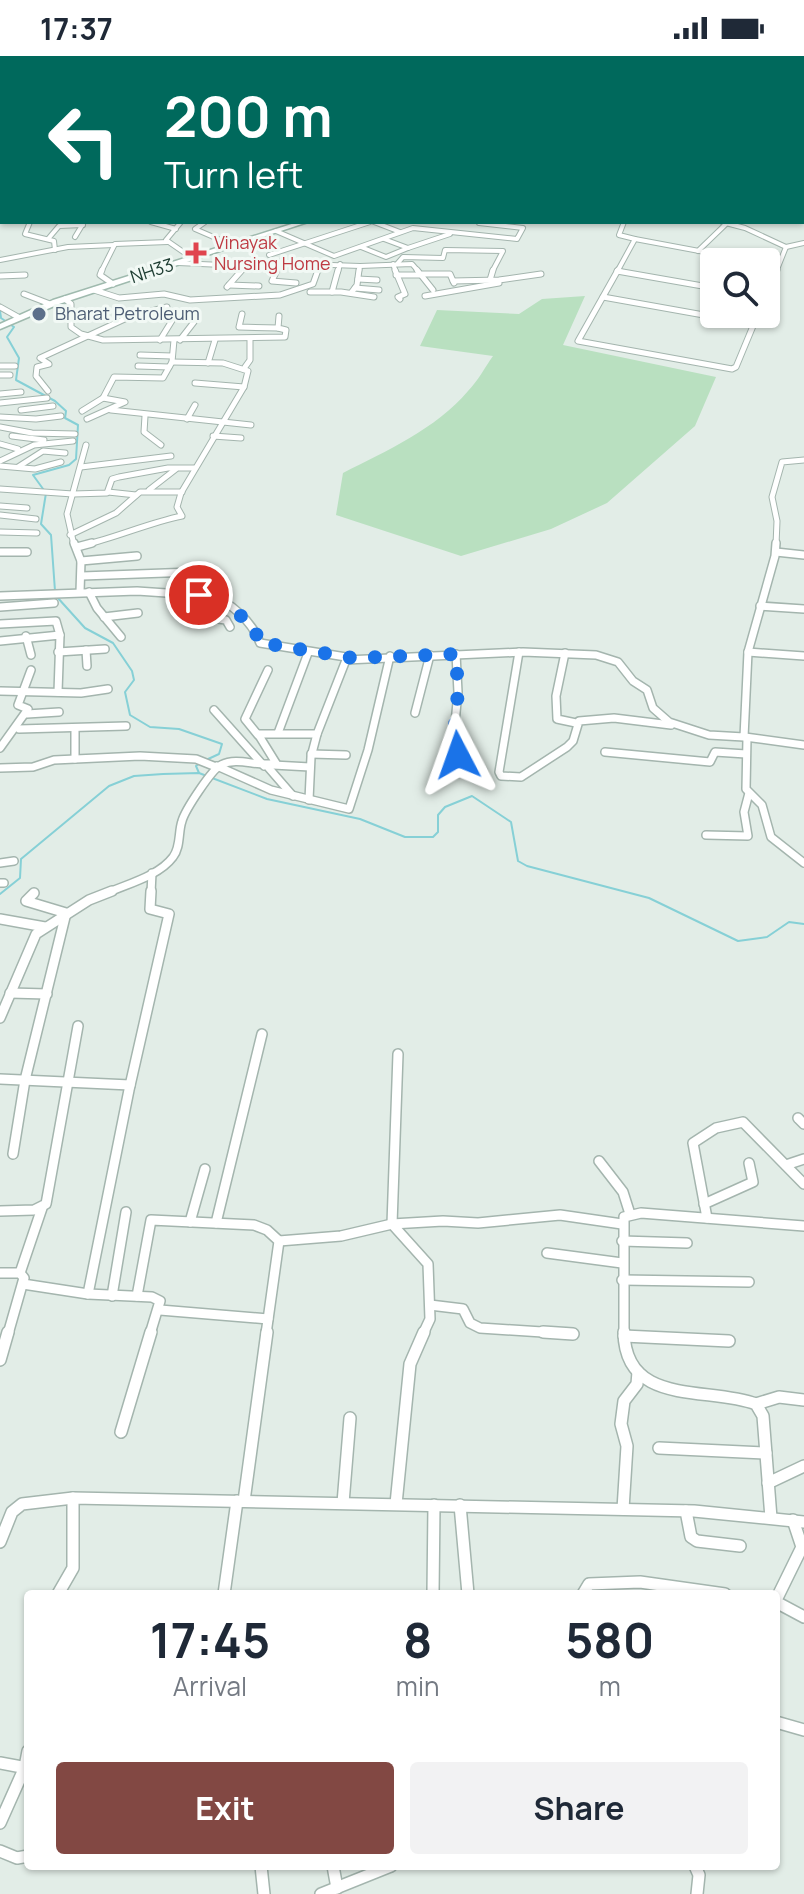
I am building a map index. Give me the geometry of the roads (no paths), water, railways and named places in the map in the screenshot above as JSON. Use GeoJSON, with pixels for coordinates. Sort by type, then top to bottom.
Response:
{"type":"FeatureCollection","features":[{"type":"Feature","properties":{"kind":"main road","name":"NH33"},"geometry":{"type":"LineString","coordinates":[[4,324],[50,304],[276,231],[283,224]]}},
{"type":"Feature","properties":{"kind":"street"},"geometry":{"type":"LineString","coordinates":[[545,56],[564,56]]}},
{"type":"Feature","properties":{"kind":"street"},"geometry":{"type":"LineString","coordinates":[[29,224],[26,235],[55,242],[55,250]]}},
{"type":"Feature","properties":{"kind":"street"},"geometry":{"type":"LineString","coordinates":[[48,239],[59,226],[83,224]]}},
{"type":"Feature","properties":{"kind":"street"},"geometry":{"type":"LineString","coordinates":[[75,237],[83,224]]}},
{"type":"Feature","properties":{"kind":"street"},"geometry":{"type":"LineString","coordinates":[[158,224],[176,229]]}},
{"type":"Feature","properties":{"kind":"street"},"geometry":{"type":"LineString","coordinates":[[168,242],[166,239],[180,224]]}},
{"type":"Feature","properties":{"kind":"street"},"geometry":{"type":"LineString","coordinates":[[202,224],[195,229],[232,245]]}},
{"type":"Feature","properties":{"kind":"street"},"geometry":{"type":"LineString","coordinates":[[269,255],[366,224]]}},
{"type":"Feature","properties":{"kind":"street"},"geometry":{"type":"LineString","coordinates":[[378,224],[400,232]]}},
{"type":"Feature","properties":{"kind":"street"},"geometry":{"type":"LineString","coordinates":[[472,234],[478,224]]}},
{"type":"Feature","properties":{"kind":"street"},"geometry":{"type":"LineString","coordinates":[[276,231],[334,256],[413,228],[517,239],[523,228],[488,224]]}},
{"type":"Feature","properties":{"kind":"street"},"geometry":{"type":"LineString","coordinates":[[623,224],[619,235],[698,251],[723,224]]}},
{"type":"Feature","properties":{"kind":"street"},"geometry":{"type":"LineString","coordinates":[[740,224],[786,247],[804,243]]}},
{"type":"Feature","properties":{"kind":"street"},"geometry":{"type":"LineString","coordinates":[[361,246],[386,257],[455,232]]}},
{"type":"Feature","properties":{"kind":"street"},"geometry":{"type":"LineString","coordinates":[[383,238],[408,248]]}},
{"type":"Feature","properties":{"kind":"street"},"geometry":{"type":"LineString","coordinates":[[635,239],[578,341],[732,369],[736,367],[752,328]]}},
{"type":"Feature","properties":{"kind":"street"},"geometry":{"type":"LineString","coordinates":[[0,260],[24,260],[31,255],[55,250],[114,245],[124,241],[168,242],[192,258]]}},
{"type":"Feature","properties":{"kind":"street"},"geometry":{"type":"LineString","coordinates":[[113,284],[100,275],[114,245]]}},
{"type":"Feature","properties":{"kind":"street"},"geometry":{"type":"LineString","coordinates":[[780,263],[786,247]]}},
{"type":"Feature","properties":{"kind":"street"},"geometry":{"type":"LineString","coordinates":[[399,252],[406,257],[443,258],[443,251],[446,250],[502,251],[500,260],[492,267],[490,280]]}},
{"type":"Feature","properties":{"kind":"street"},"geometry":{"type":"LineString","coordinates":[[395,264],[406,257]]}},
{"type":"Feature","properties":{"kind":"street"},"geometry":{"type":"LineString","coordinates":[[281,261],[272,281],[296,283]]}},
{"type":"Feature","properties":{"kind":"street"},"geometry":{"type":"LineString","coordinates":[[259,286],[228,286],[247,262],[281,261],[360,266],[412,264],[433,290]]}},
{"type":"Feature","properties":{"kind":"street"},"geometry":{"type":"LineString","coordinates":[[94,290],[122,298],[162,294],[190,300],[280,295],[313,284],[321,262]]}},
{"type":"Feature","properties":{"kind":"street"},"geometry":{"type":"LineString","coordinates":[[178,263],[245,266]]}},
{"type":"Feature","properties":{"kind":"street"},"geometry":{"type":"LineString","coordinates":[[332,292],[340,264]]}},
{"type":"Feature","properties":{"kind":"street"},"geometry":{"type":"LineString","coordinates":[[395,264],[396,275],[405,294],[398,297],[400,299]]}},
{"type":"Feature","properties":{"kind":"street"},"geometry":{"type":"LineString","coordinates":[[353,291],[360,266]]}},
{"type":"Feature","properties":{"kind":"street"},"geometry":{"type":"LineString","coordinates":[[617,271],[700,286]]}},
{"type":"Feature","properties":{"kind":"street"},"geometry":{"type":"LineString","coordinates":[[396,275],[448,273],[454,282],[541,274]]}},
{"type":"Feature","properties":{"kind":"street"},"geometry":{"type":"LineString","coordinates":[[0,276],[25,275]]}},
{"type":"Feature","properties":{"kind":"street"},"geometry":{"type":"LineString","coordinates":[[412,275],[417,285]]}},
{"type":"Feature","properties":{"kind":"street"},"geometry":{"type":"LineString","coordinates":[[358,279],[377,280]]}},
{"type":"Feature","properties":{"kind":"street"},"geometry":{"type":"LineString","coordinates":[[425,296],[500,283],[499,280]]}},
{"type":"Feature","properties":{"kind":"street"},"geometry":{"type":"LineString","coordinates":[[310,292],[379,290]]}},
{"type":"Feature","properties":{"kind":"street"},"geometry":{"type":"LineString","coordinates":[[353,291],[374,297]]}},
{"type":"Feature","properties":{"kind":"street"},"geometry":{"type":"LineString","coordinates":[[24,294],[50,304]]}},
{"type":"Feature","properties":{"kind":"street"},"geometry":{"type":"LineString","coordinates":[[603,297],[700,314]]}},
{"type":"Feature","properties":{"kind":"street"},"geometry":{"type":"LineString","coordinates":[[65,299],[71,304],[71,327],[101,340],[285,337],[286,330],[278,328],[239,327],[242,314]]}},
{"type":"Feature","properties":{"kind":"street"},"geometry":{"type":"LineString","coordinates":[[0,307],[18,317]]}},
{"type":"Feature","properties":{"kind":"street"},"geometry":{"type":"LineString","coordinates":[[48,391],[36,376],[37,367],[49,364],[40,358],[129,317],[167,307]]}},
{"type":"Feature","properties":{"kind":"street"},"geometry":{"type":"LineString","coordinates":[[82,411],[103,398],[114,377],[163,378],[177,340],[194,322],[195,313]]}},
{"type":"Feature","properties":{"kind":"street"},"geometry":{"type":"LineString","coordinates":[[278,328],[279,316]]}},
{"type":"Feature","properties":{"kind":"street"},"geometry":{"type":"LineString","coordinates":[[160,340],[173,319]]}},
{"type":"Feature","properties":{"kind":"street"},"geometry":{"type":"LineString","coordinates":[[226,340],[229,332],[248,332]]}},
{"type":"Feature","properties":{"kind":"street"},"geometry":{"type":"LineString","coordinates":[[245,367],[250,360],[250,339]]}},
{"type":"Feature","properties":{"kind":"street"},"geometry":{"type":"LineString","coordinates":[[208,363],[215,340]]}},
{"type":"Feature","properties":{"kind":"street"},"geometry":{"type":"LineString","coordinates":[[140,355],[171,362],[245,367]]}},
{"type":"Feature","properties":{"kind":"street"},"geometry":{"type":"LineString","coordinates":[[138,366],[171,362]]}},
{"type":"Feature","properties":{"kind":"street"},"geometry":{"type":"LineString","coordinates":[[0,366],[15,366]]}},
{"type":"Feature","properties":{"kind":"street"},"geometry":{"type":"LineString","coordinates":[[141,379],[148,366]]}},
{"type":"Feature","properties":{"kind":"street"},"geometry":{"type":"LineString","coordinates":[[77,547],[119,537],[153,522],[180,517],[177,507],[182,492],[244,387],[248,377],[245,367]]}},
{"type":"Feature","properties":{"kind":"street"},"geometry":{"type":"LineString","coordinates":[[0,375],[10,375]]}},
{"type":"Feature","properties":{"kind":"street"},"geometry":{"type":"LineString","coordinates":[[195,383],[244,387]]}},
{"type":"Feature","properties":{"kind":"street"},"geometry":{"type":"LineString","coordinates":[[0,394],[21,392]]}},
{"type":"Feature","properties":{"kind":"street"},"geometry":{"type":"LineString","coordinates":[[0,417],[47,398]]}},
{"type":"Feature","properties":{"kind":"street"},"geometry":{"type":"LineString","coordinates":[[87,419],[125,401],[103,398]]}},
{"type":"Feature","properties":{"kind":"street"},"geometry":{"type":"LineString","coordinates":[[0,403],[21,410],[61,416]]}},
{"type":"Feature","properties":{"kind":"street"},"geometry":{"type":"LineString","coordinates":[[187,419],[195,405]]}},
{"type":"Feature","properties":{"kind":"street"},"geometry":{"type":"LineString","coordinates":[[21,410],[53,406]]}},
{"type":"Feature","properties":{"kind":"street"},"geometry":{"type":"LineString","coordinates":[[111,410],[251,425]]}},
{"type":"Feature","properties":{"kind":"street"},"geometry":{"type":"LineString","coordinates":[[145,416],[144,432],[161,445]]}},
{"type":"Feature","properties":{"kind":"street"},"geometry":{"type":"LineString","coordinates":[[0,427],[74,437],[10,453],[0,451]]}},
{"type":"Feature","properties":{"kind":"street"},"geometry":{"type":"LineString","coordinates":[[12,436],[48,442]]}},
{"type":"Feature","properties":{"kind":"street"},"geometry":{"type":"LineString","coordinates":[[213,436],[241,438]]}},
{"type":"Feature","properties":{"kind":"street"},"geometry":{"type":"LineString","coordinates":[[0,444],[20,450]]}},
{"type":"Feature","properties":{"kind":"street"},"geometry":{"type":"LineString","coordinates":[[80,592],[81,561],[70,535],[67,514],[86,445]]}},
{"type":"Feature","properties":{"kind":"street"},"geometry":{"type":"LineString","coordinates":[[18,467],[43,451],[65,453]]}},
{"type":"Feature","properties":{"kind":"street"},"geometry":{"type":"LineString","coordinates":[[0,463],[10,453]]}},
{"type":"Feature","properties":{"kind":"street"},"geometry":{"type":"LineString","coordinates":[[81,467],[171,456]]}},
{"type":"Feature","properties":{"kind":"street"},"geometry":{"type":"LineString","coordinates":[[804,460],[786,461],[779,466],[772,497],[777,521],[776,552],[748,652],[746,737],[746,789],[762,805],[771,837],[804,863]]}},
{"type":"Feature","properties":{"kind":"street"},"geometry":{"type":"LineString","coordinates":[[0,463],[35,469],[61,462]]}},
{"type":"Feature","properties":{"kind":"street"},"geometry":{"type":"LineString","coordinates":[[70,535],[116,513],[136,495],[178,468]]}},
{"type":"Feature","properties":{"kind":"street"},"geometry":{"type":"LineString","coordinates":[[108,492],[113,478],[194,468]]}},
{"type":"Feature","properties":{"kind":"street"},"geometry":{"type":"LineString","coordinates":[[0,489],[136,495]]}},
{"type":"Feature","properties":{"kind":"street"},"geometry":{"type":"LineString","coordinates":[[148,490],[182,492]]}},
{"type":"Feature","properties":{"kind":"street"},"geometry":{"type":"LineString","coordinates":[[0,506],[27,508]]}},
{"type":"Feature","properties":{"kind":"street"},"geometry":{"type":"LineString","coordinates":[[0,515],[36,519]]}},
{"type":"Feature","properties":{"kind":"street"},"geometry":{"type":"LineString","coordinates":[[0,532],[37,533]]}},
{"type":"Feature","properties":{"kind":"street"},"geometry":{"type":"LineString","coordinates":[[0,552],[27,552]]}},
{"type":"Feature","properties":{"kind":"street"},"geometry":{"type":"LineString","coordinates":[[776,552],[804,555]]}},
{"type":"Feature","properties":{"kind":"street"},"geometry":{"type":"LineString","coordinates":[[81,561],[137,556]]}},
{"type":"Feature","properties":{"kind":"street"},"geometry":{"type":"LineString","coordinates":[[82,576],[193,572]]}},
{"type":"Feature","properties":{"kind":"street"},"geometry":{"type":"LineString","coordinates":[[0,596],[63,592],[213,594],[254,627],[258,642],[308,653],[353,658],[519,652],[596,655],[618,662],[633,681],[647,690],[655,712],[672,725]]}},
{"type":"Feature","properties":{"kind":"street"},"geometry":{"type":"LineString","coordinates":[[89,592],[121,637]]}},
{"type":"Feature","properties":{"kind":"street"},"geometry":{"type":"LineString","coordinates":[[213,594],[210,619],[226,620],[230,627]]}},
{"type":"Feature","properties":{"kind":"street"},"geometry":{"type":"LineString","coordinates":[[0,607],[54,603]]}},
{"type":"Feature","properties":{"kind":"street"},"geometry":{"type":"LineString","coordinates":[[760,606],[804,609]]}},
{"type":"Feature","properties":{"kind":"street"},"geometry":{"type":"LineString","coordinates":[[104,617],[138,613]]}},
{"type":"Feature","properties":{"kind":"street"},"geometry":{"type":"LineString","coordinates":[[0,624],[55,620],[60,635],[58,652],[63,668],[58,692]]}},
{"type":"Feature","properties":{"kind":"street"},"geometry":{"type":"LineString","coordinates":[[0,641],[60,635]]}},
{"type":"Feature","properties":{"kind":"street"},"geometry":{"type":"LineString","coordinates":[[26,636],[31,655]]}},
{"type":"Feature","properties":{"kind":"street"},"geometry":{"type":"LineString","coordinates":[[58,652],[105,649]]}},
{"type":"Feature","properties":{"kind":"street"},"geometry":{"type":"LineString","coordinates":[[86,650],[87,666]]}},
{"type":"Feature","properties":{"kind":"street"},"geometry":{"type":"LineString","coordinates":[[519,652],[499,775],[521,777],[567,747],[574,738],[576,723]]}},
{"type":"Feature","properties":{"kind":"street"},"geometry":{"type":"LineString","coordinates":[[748,652],[804,656]]}},
{"type":"Feature","properties":{"kind":"street"},"geometry":{"type":"LineString","coordinates":[[278,733],[308,653]]}},
{"type":"Feature","properties":{"kind":"street"},"geometry":{"type":"LineString","coordinates":[[565,653],[556,696],[557,719],[576,723],[614,718],[804,745]]}},
{"type":"Feature","properties":{"kind":"street"},"geometry":{"type":"LineString","coordinates":[[455,772],[459,751],[454,733],[458,692],[456,654]]}},
{"type":"Feature","properties":{"kind":"street"},"geometry":{"type":"LineString","coordinates":[[415,713],[430,655]]}},
{"type":"Feature","properties":{"kind":"street"},"geometry":{"type":"LineString","coordinates":[[0,768],[31,767],[51,760],[150,756],[211,765],[254,784],[345,810],[351,808],[384,690],[390,656]]}},
{"type":"Feature","properties":{"kind":"street"},"geometry":{"type":"LineString","coordinates":[[309,800],[311,754],[317,734],[343,664],[353,658]]}},
{"type":"Feature","properties":{"kind":"street"},"geometry":{"type":"LineString","coordinates":[[19,729],[28,709],[18,706],[31,670]]}},
{"type":"Feature","properties":{"kind":"street"},"geometry":{"type":"LineString","coordinates":[[268,670],[245,719],[275,760],[268,766]]}},
{"type":"Feature","properties":{"kind":"street"},"geometry":{"type":"LineString","coordinates":[[0,691],[108,689]]}},
{"type":"Feature","properties":{"kind":"street"},"geometry":{"type":"LineString","coordinates":[[214,710],[293,796]]}},
{"type":"Feature","properties":{"kind":"street"},"geometry":{"type":"LineString","coordinates":[[27,714],[59,712]]}},
{"type":"Feature","properties":{"kind":"street"},"geometry":{"type":"LineString","coordinates":[[0,748],[4,737],[19,729],[126,726]]}},
{"type":"Feature","properties":{"kind":"street"},"geometry":{"type":"LineString","coordinates":[[75,729],[75,759]]}},
{"type":"Feature","properties":{"kind":"street"},"geometry":{"type":"LineString","coordinates":[[258,735],[317,734]]}},
{"type":"Feature","properties":{"kind":"street"},"geometry":{"type":"LineString","coordinates":[[605,752],[710,762],[717,752],[746,754]]}},
{"type":"Feature","properties":{"kind":"street"},"geometry":{"type":"LineString","coordinates":[[311,754],[346,755]]}},
{"type":"Feature","properties":{"kind":"street"},"geometry":{"type":"LineString","coordinates":[[211,765],[233,760],[268,766],[310,767]]}},
{"type":"Feature","properties":{"kind":"street"},"geometry":{"type":"LineString","coordinates":[[0,1018],[36,934],[99,895],[152,873],[176,854],[182,819],[207,780],[211,765]]}},
{"type":"Feature","properties":{"kind":"street"},"geometry":{"type":"LineString","coordinates":[[706,835],[748,836],[744,812],[749,793]]}},
{"type":"Feature","properties":{"kind":"street"},"geometry":{"type":"LineString","coordinates":[[0,863],[14,861]]}},
{"type":"Feature","properties":{"kind":"street"},"geometry":{"type":"LineString","coordinates":[[88,1294],[130,1085],[169,914],[150,909],[152,873]]}},
{"type":"Feature","properties":{"kind":"street"},"geometry":{"type":"LineString","coordinates":[[34,893],[26,901],[66,913]]}},
{"type":"Feature","properties":{"kind":"street"},"geometry":{"type":"LineString","coordinates":[[13,1154],[25,1080],[66,913]]}},
{"type":"Feature","properties":{"kind":"street"},"geometry":{"type":"LineString","coordinates":[[0,919],[45,927]]}},
{"type":"Feature","properties":{"kind":"street"},"geometry":{"type":"LineString","coordinates":[[10,993],[47,994]]}},
{"type":"Feature","properties":{"kind":"street"},"geometry":{"type":"LineString","coordinates":[[0,1360],[4,1333],[42,1208],[49,1196],[61,1107],[78,1026]]}},
{"type":"Feature","properties":{"kind":"street"},"geometry":{"type":"LineString","coordinates":[[216,1223],[262,1034]]}},
{"type":"Feature","properties":{"kind":"street"},"geometry":{"type":"LineString","coordinates":[[396,1504],[410,1364],[429,1325],[430,1305],[428,1264],[392,1224],[398,1054]]}},
{"type":"Feature","properties":{"kind":"street"},"geometry":{"type":"LineString","coordinates":[[0,1079],[130,1085]]}},
{"type":"Feature","properties":{"kind":"street"},"geometry":{"type":"LineString","coordinates":[[707,1218],[693,1143],[732,1122],[743,1122],[804,1184]]}},
{"type":"Feature","properties":{"kind":"street"},"geometry":{"type":"LineString","coordinates":[[786,1165],[804,1159]]}},
{"type":"Feature","properties":{"kind":"street"},"geometry":{"type":"LineString","coordinates":[[599,1161],[618,1184],[630,1214]]}},
{"type":"Feature","properties":{"kind":"street"},"geometry":{"type":"LineString","coordinates":[[704,1204],[753,1182],[749,1163]]}},
{"type":"Feature","properties":{"kind":"street"},"geometry":{"type":"LineString","coordinates":[[190,1222],[205,1169]]}},
{"type":"Feature","properties":{"kind":"street"},"geometry":{"type":"LineString","coordinates":[[0,1211],[42,1208]]}},
{"type":"Feature","properties":{"kind":"street"},"geometry":{"type":"LineString","coordinates":[[112,1296],[126,1212]]}},
{"type":"Feature","properties":{"kind":"street"},"geometry":{"type":"LineString","coordinates":[[804,1226],[630,1214],[624,1217],[622,1224],[627,1362],[671,1392],[739,1399],[756,1404],[779,1397],[804,1400]]}},
{"type":"Feature","properties":{"kind":"street"},"geometry":{"type":"LineString","coordinates":[[137,1296],[149,1222],[158,1219],[260,1227],[279,1241],[341,1236],[392,1224],[443,1221],[478,1223],[560,1215],[622,1224]]}},
{"type":"Feature","properties":{"kind":"street"},"geometry":{"type":"LineString","coordinates":[[225,1590],[279,1241]]}},
{"type":"Feature","properties":{"kind":"street"},"geometry":{"type":"LineString","coordinates":[[622,1241],[687,1243]]}},
{"type":"Feature","properties":{"kind":"street"},"geometry":{"type":"LineString","coordinates":[[547,1253],[622,1263]]}},
{"type":"Feature","properties":{"kind":"street"},"geometry":{"type":"LineString","coordinates":[[0,1273],[88,1294],[158,1298],[160,1310],[121,1432]]}},
{"type":"Feature","properties":{"kind":"street"},"geometry":{"type":"LineString","coordinates":[[622,1280],[749,1282]]}},
{"type":"Feature","properties":{"kind":"street"},"geometry":{"type":"LineString","coordinates":[[430,1305],[463,1309],[470,1323],[480,1328],[573,1334]]}},
{"type":"Feature","properties":{"kind":"street"},"geometry":{"type":"LineString","coordinates":[[160,1310],[268,1319]]}},
{"type":"Feature","properties":{"kind":"street"},"geometry":{"type":"LineString","coordinates":[[624,1336],[729,1341]]}},
{"type":"Feature","properties":{"kind":"street"},"geometry":{"type":"LineString","coordinates":[[623,1509],[627,1446],[621,1424],[624,1401],[637,1384],[638,1372]]}},
{"type":"Feature","properties":{"kind":"street"},"geometry":{"type":"LineString","coordinates":[[756,1404],[763,1416],[771,1518]]}},
{"type":"Feature","properties":{"kind":"street"},"geometry":{"type":"LineString","coordinates":[[343,1503],[350,1418]]}},
{"type":"Feature","properties":{"kind":"street"},"geometry":{"type":"LineString","coordinates":[[659,1448],[766,1453]]}},
{"type":"Feature","properties":{"kind":"street"},"geometry":{"type":"LineString","coordinates":[[768,1483],[804,1466]]}},
{"type":"Feature","properties":{"kind":"street"},"geometry":{"type":"LineString","coordinates":[[60,1590],[73,1568],[73,1498]]}},
{"type":"Feature","properties":{"kind":"street"},"geometry":{"type":"LineString","coordinates":[[0,1542],[12,1512],[22,1504],[73,1498],[686,1511],[798,1521],[802,1547],[780,1593]]}},
{"type":"Feature","properties":{"kind":"street"},"geometry":{"type":"LineString","coordinates":[[433,1590],[434,1505]]}},
{"type":"Feature","properties":{"kind":"street"},"geometry":{"type":"LineString","coordinates":[[460,1505],[468,1590]]}},
{"type":"Feature","properties":{"kind":"street"},"geometry":{"type":"LineString","coordinates":[[686,1511],[691,1537],[697,1541],[740,1546]]}},
{"type":"Feature","properties":{"kind":"street"},"geometry":{"type":"LineString","coordinates":[[585,1590],[589,1584],[602,1581],[645,1582],[698,1590]]}},
{"type":"Feature","properties":{"kind":"street"},"geometry":{"type":"LineString","coordinates":[[780,1603],[804,1617]]}},
{"type":"Feature","properties":{"kind":"street"},"geometry":{"type":"LineString","coordinates":[[780,1723],[804,1730]]}},
{"type":"Feature","properties":{"kind":"street"},"geometry":{"type":"LineString","coordinates":[[0,1763],[24,1767]]}},
{"type":"Feature","properties":{"kind":"street"},"geometry":{"type":"LineString","coordinates":[[0,1823],[24,1774]]}},
{"type":"Feature","properties":{"kind":"street"},"geometry":{"type":"LineString","coordinates":[[0,1851],[17,1858],[24,1857]]}},
{"type":"Feature","properties":{"kind":"street"},"geometry":{"type":"LineString","coordinates":[[261,1870],[264,1894]]}},
{"type":"Feature","properties":{"kind":"street"},"geometry":{"type":"LineString","coordinates":[[334,1870],[337,1888]]}},
{"type":"Feature","properties":{"kind":"street"},"geometry":{"type":"LineString","coordinates":[[321,1894],[381,1870]]}},
{"type":"Feature","properties":{"kind":"street"},"geometry":{"type":"LineString","coordinates":[[697,1870],[697,1894]]}},
{"type":"Feature","properties":{"kind":"waterway"},"geometry":{"type":"LineString","coordinates":[[0,311],[1,318],[14,327],[7,337],[19,358],[16,380],[55,401],[66,411],[65,418],[78,425],[76,459],[69,465],[33,475],[46,493],[41,524],[51,535],[55,591]]}},
{"type":"Feature","properties":{"kind":"waterway"},"geometry":{"type":"LineString","coordinates":[[57,597],[85,628],[113,643],[132,671],[134,680],[125,692],[130,715],[150,727],[179,729],[222,744],[219,754],[206,760]]}},
{"type":"Feature","properties":{"kind":"waterway"},"geometry":{"type":"LineString","coordinates":[[199,773],[196,766],[200,763]]}},
{"type":"Feature","properties":{"kind":"waterway"},"geometry":{"type":"LineString","coordinates":[[0,894],[20,878],[21,859],[109,786],[134,776],[199,773]]}},
{"type":"Feature","properties":{"kind":"waterway"},"geometry":{"type":"LineString","coordinates":[[199,773],[267,799],[360,819],[405,837],[433,837],[438,832],[438,815],[445,807],[472,796],[511,822],[518,861],[527,866],[649,898],[738,941],[767,937],[789,922],[804,924]]}},
{"type":"Feature","properties":{"kind":"place","name":"Vinayak Nursing Home"},"geometry":{"type":"Point","coordinates":[196,253]}},
{"type":"Feature","properties":{"kind":"place","name":"Bharat Petroleum"},"geometry":{"type":"Point","coordinates":[39,314]}}]}
